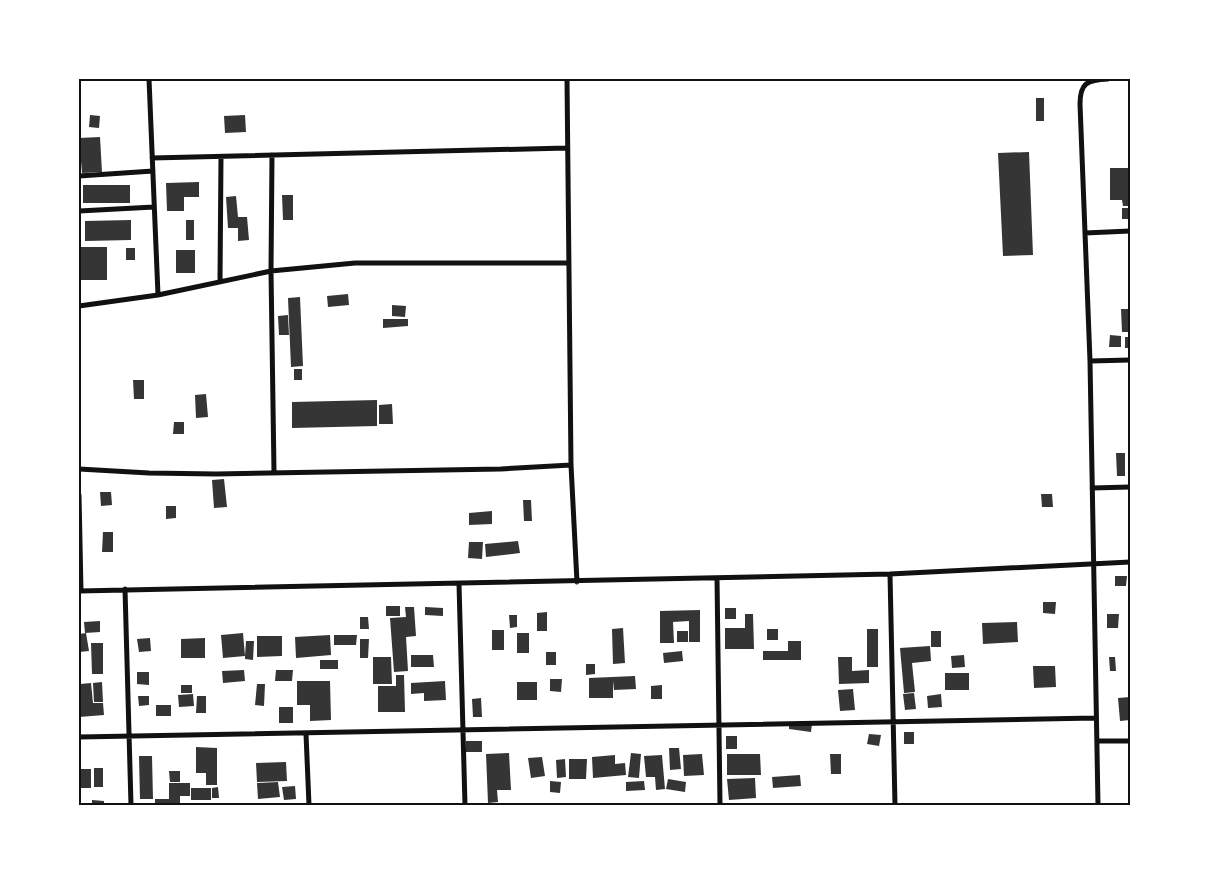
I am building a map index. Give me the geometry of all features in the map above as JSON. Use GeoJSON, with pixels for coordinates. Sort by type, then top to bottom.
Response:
{"type":"FeatureCollection","features":[{"type":"Feature","properties":{"kind":"street"},"geometry":{"type":"LineString","coordinates":[[149,79],[158,295]]}},
{"type":"Feature","properties":{"kind":"street"},"geometry":{"type":"LineString","coordinates":[[567,79],[571,466],[577,582]]}},
{"type":"Feature","properties":{"kind":"street"},"geometry":{"type":"LineString","coordinates":[[1098,805],[1090,361],[1080,91],[1084,85],[1093,81],[1108,79]]}},
{"type":"Feature","properties":{"kind":"street"},"geometry":{"type":"LineString","coordinates":[[152,158],[567,148]]}},
{"type":"Feature","properties":{"kind":"street"},"geometry":{"type":"LineString","coordinates":[[272,155],[271,271],[274,472]]}},
{"type":"Feature","properties":{"kind":"street"},"geometry":{"type":"LineString","coordinates":[[220,281],[221,157]]}},
{"type":"Feature","properties":{"kind":"street"},"geometry":{"type":"LineString","coordinates":[[79,176],[153,171]]}},
{"type":"Feature","properties":{"kind":"street"},"geometry":{"type":"LineString","coordinates":[[79,210],[154,207]]}},
{"type":"Feature","properties":{"kind":"street"},"geometry":{"type":"LineString","coordinates":[[1085,233],[1130,231]]}},
{"type":"Feature","properties":{"kind":"street"},"geometry":{"type":"LineString","coordinates":[[79,306],[158,295],[271,271],[355,263],[569,263]]}},
{"type":"Feature","properties":{"kind":"street"},"geometry":{"type":"LineString","coordinates":[[1090,361],[1130,360]]}},
{"type":"Feature","properties":{"kind":"street"},"geometry":{"type":"LineString","coordinates":[[79,469],[149,474],[501,469],[571,466]]}},
{"type":"Feature","properties":{"kind":"street"},"geometry":{"type":"LineString","coordinates":[[1092,488],[1130,487]]}},
{"type":"Feature","properties":{"kind":"street"},"geometry":{"type":"LineString","coordinates":[[79,495],[80,591],[890,574],[1130,562]]}},
{"type":"Feature","properties":{"kind":"street"},"geometry":{"type":"LineString","coordinates":[[890,574],[895,805]]}},
{"type":"Feature","properties":{"kind":"street"},"geometry":{"type":"LineString","coordinates":[[717,578],[720,805]]}},
{"type":"Feature","properties":{"kind":"street"},"geometry":{"type":"LineString","coordinates":[[459,584],[465,805]]}},
{"type":"Feature","properties":{"kind":"street"},"geometry":{"type":"LineString","coordinates":[[125,590],[131,805]]}},
{"type":"Feature","properties":{"kind":"street"},"geometry":{"type":"LineString","coordinates":[[79,737],[1096,718]]}},
{"type":"Feature","properties":{"kind":"street"},"geometry":{"type":"LineString","coordinates":[[306,734],[309,805]]}},
{"type":"Feature","properties":{"kind":"street"},"geometry":{"type":"LineString","coordinates":[[1097,741],[1130,741]]}},
{"type":"Feature","properties":{"kind":"building"},"geometry":{"type":"Polygon","coordinates":[[[1036,98],[1044,98],[1044,121],[1036,121],[1036,98]]]}},
{"type":"Feature","properties":{"kind":"building"},"geometry":{"type":"Polygon","coordinates":[[[90,115],[100,116],[99,128],[89,127],[90,115]]]}},
{"type":"Feature","properties":{"kind":"building"},"geometry":{"type":"Polygon","coordinates":[[[245,115],[246,132],[225,133],[224,116],[245,115]]]}},
{"type":"Feature","properties":{"kind":"building"},"geometry":{"type":"Polygon","coordinates":[[[100,137],[102,172],[82,173],[79,138],[100,137]]]}},
{"type":"Feature","properties":{"kind":"building"},"geometry":{"type":"Polygon","coordinates":[[[1029,152],[1033,255],[1003,256],[998,153],[1029,152]]]}},
{"type":"Feature","properties":{"kind":"building"},"geometry":{"type":"Polygon","coordinates":[[[1110,168],[1130,168],[1130,206],[1123,206],[1122,200],[1110,200],[1110,168]]]}},
{"type":"Feature","properties":{"kind":"building"},"geometry":{"type":"Polygon","coordinates":[[[199,182],[199,197],[184,197],[184,211],[167,211],[166,183],[199,182]]]}},
{"type":"Feature","properties":{"kind":"building"},"geometry":{"type":"Polygon","coordinates":[[[83,185],[130,185],[130,203],[83,203],[83,185]]]}},
{"type":"Feature","properties":{"kind":"building"},"geometry":{"type":"Polygon","coordinates":[[[282,195],[293,195],[293,220],[283,220],[282,195]]]}},
{"type":"Feature","properties":{"kind":"building"},"geometry":{"type":"Polygon","coordinates":[[[236,196],[238,217],[247,217],[249,240],[238,241],[238,228],[228,228],[226,197],[236,196]]]}},
{"type":"Feature","properties":{"kind":"building"},"geometry":{"type":"Polygon","coordinates":[[[1122,208],[1130,208],[1130,219],[1122,219],[1122,208]]]}},
{"type":"Feature","properties":{"kind":"building"},"geometry":{"type":"Polygon","coordinates":[[[131,220],[131,240],[85,241],[85,221],[131,220]]]}},
{"type":"Feature","properties":{"kind":"building"},"geometry":{"type":"Polygon","coordinates":[[[186,220],[194,220],[194,240],[186,240],[186,220]]]}},
{"type":"Feature","properties":{"kind":"building"},"geometry":{"type":"Polygon","coordinates":[[[79,247],[107,247],[107,280],[79,280],[79,247]]]}},
{"type":"Feature","properties":{"kind":"building"},"geometry":{"type":"Polygon","coordinates":[[[126,248],[135,248],[135,260],[126,260],[126,248]]]}},
{"type":"Feature","properties":{"kind":"building"},"geometry":{"type":"Polygon","coordinates":[[[176,250],[195,250],[195,273],[176,273],[176,250]]]}},
{"type":"Feature","properties":{"kind":"building"},"geometry":{"type":"Polygon","coordinates":[[[348,294],[349,305],[328,307],[327,296],[348,294]]]}},
{"type":"Feature","properties":{"kind":"building"},"geometry":{"type":"Polygon","coordinates":[[[300,297],[303,366],[291,367],[288,298],[300,297]]]}},
{"type":"Feature","properties":{"kind":"building"},"geometry":{"type":"Polygon","coordinates":[[[392,305],[406,306],[405,317],[392,316],[392,305]]]}},
{"type":"Feature","properties":{"kind":"building"},"geometry":{"type":"Polygon","coordinates":[[[1121,309],[1130,309],[1130,332],[1122,332],[1121,309]]]}},
{"type":"Feature","properties":{"kind":"building"},"geometry":{"type":"Polygon","coordinates":[[[288,315],[289,335],[279,335],[278,316],[288,315]]]}},
{"type":"Feature","properties":{"kind":"building"},"geometry":{"type":"Polygon","coordinates":[[[383,319],[408,319],[408,326],[383,328],[383,319]]]}},
{"type":"Feature","properties":{"kind":"building"},"geometry":{"type":"Polygon","coordinates":[[[1110,335],[1121,336],[1121,347],[1109,347],[1110,335]]]}},
{"type":"Feature","properties":{"kind":"building"},"geometry":{"type":"Polygon","coordinates":[[[1125,337],[1130,337],[1130,348],[1125,348],[1125,337]]]}},
{"type":"Feature","properties":{"kind":"building"},"geometry":{"type":"Polygon","coordinates":[[[294,369],[302,369],[302,380],[294,380],[294,369]]]}},
{"type":"Feature","properties":{"kind":"building"},"geometry":{"type":"Polygon","coordinates":[[[133,380],[144,380],[144,399],[134,399],[133,380]]]}},
{"type":"Feature","properties":{"kind":"building"},"geometry":{"type":"Polygon","coordinates":[[[206,394],[208,417],[196,418],[195,395],[206,394]]]}},
{"type":"Feature","properties":{"kind":"building"},"geometry":{"type":"Polygon","coordinates":[[[377,400],[377,426],[292,428],[292,402],[377,400]]]}},
{"type":"Feature","properties":{"kind":"building"},"geometry":{"type":"Polygon","coordinates":[[[392,404],[393,424],[379,424],[379,405],[392,404]]]}},
{"type":"Feature","properties":{"kind":"building"},"geometry":{"type":"Polygon","coordinates":[[[174,422],[184,422],[184,434],[173,434],[174,422]]]}},
{"type":"Feature","properties":{"kind":"building"},"geometry":{"type":"Polygon","coordinates":[[[1116,453],[1125,453],[1125,476],[1117,476],[1116,453]]]}},
{"type":"Feature","properties":{"kind":"building"},"geometry":{"type":"Polygon","coordinates":[[[224,479],[227,507],[214,508],[212,480],[224,479]]]}},
{"type":"Feature","properties":{"kind":"building"},"geometry":{"type":"Polygon","coordinates":[[[100,492],[111,492],[112,505],[101,506],[100,492]]]}},
{"type":"Feature","properties":{"kind":"building"},"geometry":{"type":"Polygon","coordinates":[[[1041,494],[1052,494],[1053,507],[1042,507],[1041,494]]]}},
{"type":"Feature","properties":{"kind":"building"},"geometry":{"type":"Polygon","coordinates":[[[523,500],[531,500],[532,521],[524,521],[523,500]]]}},
{"type":"Feature","properties":{"kind":"building"},"geometry":{"type":"Polygon","coordinates":[[[166,506],[176,506],[176,518],[166,519],[166,506]]]}},
{"type":"Feature","properties":{"kind":"building"},"geometry":{"type":"Polygon","coordinates":[[[492,511],[492,524],[469,525],[469,513],[492,511]]]}},
{"type":"Feature","properties":{"kind":"building"},"geometry":{"type":"Polygon","coordinates":[[[103,532],[113,532],[113,552],[102,552],[103,532]]]}},
{"type":"Feature","properties":{"kind":"building"},"geometry":{"type":"Polygon","coordinates":[[[518,541],[520,553],[486,557],[485,544],[518,541]]]}},
{"type":"Feature","properties":{"kind":"building"},"geometry":{"type":"Polygon","coordinates":[[[469,542],[483,542],[482,559],[468,558],[469,542]]]}},
{"type":"Feature","properties":{"kind":"building"},"geometry":{"type":"Polygon","coordinates":[[[1115,576],[1127,576],[1126,586],[1115,586],[1115,576]]]}},
{"type":"Feature","properties":{"kind":"building"},"geometry":{"type":"Polygon","coordinates":[[[1043,602],[1056,602],[1055,614],[1043,613],[1043,602]]]}},
{"type":"Feature","properties":{"kind":"building"},"geometry":{"type":"Polygon","coordinates":[[[386,606],[400,606],[400,616],[386,616],[386,606]]]}},
{"type":"Feature","properties":{"kind":"building"},"geometry":{"type":"Polygon","coordinates":[[[405,607],[414,607],[416,636],[406,637],[408,671],[394,672],[390,618],[406,617],[405,607]]]}},
{"type":"Feature","properties":{"kind":"building"},"geometry":{"type":"Polygon","coordinates":[[[425,607],[443,608],[443,616],[425,615],[425,607]]]}},
{"type":"Feature","properties":{"kind":"building"},"geometry":{"type":"Polygon","coordinates":[[[725,608],[736,608],[736,619],[725,619],[725,608]]]}},
{"type":"Feature","properties":{"kind":"building"},"geometry":{"type":"Polygon","coordinates":[[[700,610],[700,642],[689,642],[689,621],[673,622],[674,643],[660,643],[660,611],[700,610]]]}},
{"type":"Feature","properties":{"kind":"building"},"geometry":{"type":"Polygon","coordinates":[[[547,612],[547,631],[537,631],[537,613],[547,612]]]}},
{"type":"Feature","properties":{"kind":"building"},"geometry":{"type":"Polygon","coordinates":[[[745,614],[753,614],[754,649],[725,649],[725,628],[745,628],[745,614]]]}},
{"type":"Feature","properties":{"kind":"building"},"geometry":{"type":"Polygon","coordinates":[[[1107,614],[1119,614],[1118,628],[1107,628],[1107,614]]]}},
{"type":"Feature","properties":{"kind":"building"},"geometry":{"type":"Polygon","coordinates":[[[509,615],[517,615],[517,627],[510,628],[509,615]]]}},
{"type":"Feature","properties":{"kind":"building"},"geometry":{"type":"Polygon","coordinates":[[[360,617],[368,617],[369,629],[360,629],[360,617]]]}},
{"type":"Feature","properties":{"kind":"building"},"geometry":{"type":"Polygon","coordinates":[[[100,621],[100,632],[85,633],[84,622],[100,621]]]}},
{"type":"Feature","properties":{"kind":"building"},"geometry":{"type":"Polygon","coordinates":[[[1017,622],[1018,642],[983,644],[982,623],[1017,622]]]}},
{"type":"Feature","properties":{"kind":"building"},"geometry":{"type":"Polygon","coordinates":[[[623,628],[625,663],[613,664],[612,629],[623,628]]]}},
{"type":"Feature","properties":{"kind":"building"},"geometry":{"type":"Polygon","coordinates":[[[767,629],[778,629],[778,640],[767,640],[767,629]]]}},
{"type":"Feature","properties":{"kind":"building"},"geometry":{"type":"Polygon","coordinates":[[[867,629],[878,629],[878,667],[867,667],[867,629]]]}},
{"type":"Feature","properties":{"kind":"building"},"geometry":{"type":"Polygon","coordinates":[[[492,630],[504,630],[504,650],[492,650],[492,630]]]}},
{"type":"Feature","properties":{"kind":"building"},"geometry":{"type":"Polygon","coordinates":[[[677,631],[688,631],[688,642],[677,642],[677,631]]]}},
{"type":"Feature","properties":{"kind":"building"},"geometry":{"type":"Polygon","coordinates":[[[931,631],[941,631],[941,647],[931,647],[931,631]]]}},
{"type":"Feature","properties":{"kind":"building"},"geometry":{"type":"Polygon","coordinates":[[[86,633],[89,651],[79,652],[79,634],[86,633]]]}},
{"type":"Feature","properties":{"kind":"building"},"geometry":{"type":"Polygon","coordinates":[[[243,633],[245,656],[223,658],[221,635],[243,633]]]}},
{"type":"Feature","properties":{"kind":"building"},"geometry":{"type":"Polygon","coordinates":[[[517,633],[529,633],[529,653],[517,653],[517,633]]]}},
{"type":"Feature","properties":{"kind":"building"},"geometry":{"type":"Polygon","coordinates":[[[330,635],[331,655],[296,658],[295,637],[330,635]]]}},
{"type":"Feature","properties":{"kind":"building"},"geometry":{"type":"Polygon","coordinates":[[[334,635],[357,635],[356,645],[334,645],[334,635]]]}},
{"type":"Feature","properties":{"kind":"building"},"geometry":{"type":"Polygon","coordinates":[[[257,636],[282,636],[282,656],[257,657],[257,636]]]}},
{"type":"Feature","properties":{"kind":"building"},"geometry":{"type":"Polygon","coordinates":[[[150,638],[151,651],[139,652],[137,639],[150,638]]]}},
{"type":"Feature","properties":{"kind":"building"},"geometry":{"type":"Polygon","coordinates":[[[205,638],[205,658],[181,658],[181,639],[205,638]]]}},
{"type":"Feature","properties":{"kind":"building"},"geometry":{"type":"Polygon","coordinates":[[[360,639],[369,639],[368,658],[360,658],[360,639]]]}},
{"type":"Feature","properties":{"kind":"building"},"geometry":{"type":"Polygon","coordinates":[[[246,641],[254,641],[253,660],[245,659],[246,641]]]}},
{"type":"Feature","properties":{"kind":"building"},"geometry":{"type":"Polygon","coordinates":[[[788,641],[801,641],[801,660],[763,660],[763,651],[788,651],[788,641]]]}},
{"type":"Feature","properties":{"kind":"building"},"geometry":{"type":"Polygon","coordinates":[[[91,643],[103,643],[103,674],[92,674],[91,643]]]}},
{"type":"Feature","properties":{"kind":"building"},"geometry":{"type":"Polygon","coordinates":[[[930,646],[931,661],[912,663],[915,692],[904,693],[900,648],[930,646]]]}},
{"type":"Feature","properties":{"kind":"building"},"geometry":{"type":"Polygon","coordinates":[[[682,651],[683,661],[664,663],[663,653],[682,651]]]}},
{"type":"Feature","properties":{"kind":"building"},"geometry":{"type":"Polygon","coordinates":[[[546,652],[556,652],[556,665],[546,665],[546,652]]]}},
{"type":"Feature","properties":{"kind":"building"},"geometry":{"type":"Polygon","coordinates":[[[411,655],[433,655],[434,667],[411,667],[411,655]]]}},
{"type":"Feature","properties":{"kind":"building"},"geometry":{"type":"Polygon","coordinates":[[[964,655],[965,667],[952,668],[951,656],[964,655]]]}},
{"type":"Feature","properties":{"kind":"building"},"geometry":{"type":"Polygon","coordinates":[[[373,657],[391,657],[392,684],[373,684],[373,657]]]}},
{"type":"Feature","properties":{"kind":"building"},"geometry":{"type":"Polygon","coordinates":[[[838,657],[852,657],[852,671],[869,670],[869,683],[839,684],[838,657]]]}},
{"type":"Feature","properties":{"kind":"building"},"geometry":{"type":"Polygon","coordinates":[[[1109,657],[1115,657],[1116,671],[1110,671],[1109,657]]]}},
{"type":"Feature","properties":{"kind":"building"},"geometry":{"type":"Polygon","coordinates":[[[320,660],[338,660],[338,669],[320,669],[320,660]]]}},
{"type":"Feature","properties":{"kind":"building"},"geometry":{"type":"Polygon","coordinates":[[[586,664],[595,664],[595,674],[586,675],[586,664]]]}},
{"type":"Feature","properties":{"kind":"building"},"geometry":{"type":"Polygon","coordinates":[[[1033,666],[1055,666],[1056,687],[1034,688],[1033,666]]]}},
{"type":"Feature","properties":{"kind":"building"},"geometry":{"type":"Polygon","coordinates":[[[244,670],[245,681],[223,683],[222,671],[244,670]]]}},
{"type":"Feature","properties":{"kind":"building"},"geometry":{"type":"Polygon","coordinates":[[[276,670],[293,670],[292,681],[275,681],[276,670]]]}},
{"type":"Feature","properties":{"kind":"building"},"geometry":{"type":"Polygon","coordinates":[[[137,672],[149,672],[149,685],[137,684],[137,672]]]}},
{"type":"Feature","properties":{"kind":"building"},"geometry":{"type":"Polygon","coordinates":[[[945,673],[969,673],[969,690],[945,690],[945,673]]]}},
{"type":"Feature","properties":{"kind":"building"},"geometry":{"type":"Polygon","coordinates":[[[396,675],[404,675],[405,712],[378,712],[378,686],[396,686],[396,675]]]}},
{"type":"Feature","properties":{"kind":"building"},"geometry":{"type":"Polygon","coordinates":[[[635,676],[636,689],[614,690],[613,681],[613,698],[589,698],[589,678],[635,676]]]}},
{"type":"Feature","properties":{"kind":"building"},"geometry":{"type":"Polygon","coordinates":[[[550,679],[562,679],[561,692],[550,691],[550,679]]]}},
{"type":"Feature","properties":{"kind":"building"},"geometry":{"type":"Polygon","coordinates":[[[297,681],[330,681],[331,720],[310,721],[310,705],[297,705],[297,681]]]}},
{"type":"Feature","properties":{"kind":"building"},"geometry":{"type":"Polygon","coordinates":[[[445,681],[446,700],[424,701],[424,693],[411,694],[411,683],[445,681]]]}},
{"type":"Feature","properties":{"kind":"building"},"geometry":{"type":"Polygon","coordinates":[[[102,682],[103,702],[94,702],[93,683],[102,682]]]}},
{"type":"Feature","properties":{"kind":"building"},"geometry":{"type":"Polygon","coordinates":[[[517,682],[537,682],[537,700],[517,700],[517,682]]]}},
{"type":"Feature","properties":{"kind":"building"},"geometry":{"type":"Polygon","coordinates":[[[91,683],[93,703],[103,703],[104,715],[79,717],[80,684],[91,683]]]}},
{"type":"Feature","properties":{"kind":"building"},"geometry":{"type":"Polygon","coordinates":[[[257,684],[265,684],[264,706],[255,705],[257,684]]]}},
{"type":"Feature","properties":{"kind":"building"},"geometry":{"type":"Polygon","coordinates":[[[181,685],[192,685],[192,693],[181,693],[181,685]]]}},
{"type":"Feature","properties":{"kind":"building"},"geometry":{"type":"Polygon","coordinates":[[[662,685],[662,699],[651,699],[651,686],[662,685]]]}},
{"type":"Feature","properties":{"kind":"building"},"geometry":{"type":"Polygon","coordinates":[[[853,689],[855,710],[840,711],[838,690],[853,689]]]}},
{"type":"Feature","properties":{"kind":"building"},"geometry":{"type":"Polygon","coordinates":[[[914,693],[916,709],[905,710],[903,694],[914,693]]]}},
{"type":"Feature","properties":{"kind":"building"},"geometry":{"type":"Polygon","coordinates":[[[193,694],[194,706],[179,707],[178,695],[193,694]]]}},
{"type":"Feature","properties":{"kind":"building"},"geometry":{"type":"Polygon","coordinates":[[[941,694],[942,707],[928,708],[927,696],[941,694]]]}},
{"type":"Feature","properties":{"kind":"building"},"geometry":{"type":"Polygon","coordinates":[[[138,696],[149,696],[149,705],[139,706],[138,696]]]}},
{"type":"Feature","properties":{"kind":"building"},"geometry":{"type":"Polygon","coordinates":[[[197,696],[206,696],[206,713],[196,713],[197,696]]]}},
{"type":"Feature","properties":{"kind":"building"},"geometry":{"type":"Polygon","coordinates":[[[1130,697],[1130,720],[1120,721],[1118,698],[1130,697]]]}},
{"type":"Feature","properties":{"kind":"building"},"geometry":{"type":"Polygon","coordinates":[[[481,698],[482,717],[473,717],[472,699],[481,698]]]}},
{"type":"Feature","properties":{"kind":"building"},"geometry":{"type":"Polygon","coordinates":[[[156,705],[171,705],[171,716],[156,716],[156,705]]]}},
{"type":"Feature","properties":{"kind":"building"},"geometry":{"type":"Polygon","coordinates":[[[279,707],[293,707],[293,723],[279,723],[279,707]]]}},
{"type":"Feature","properties":{"kind":"building"},"geometry":{"type":"Polygon","coordinates":[[[789,722],[812,724],[811,732],[789,729],[789,722]]]}},
{"type":"Feature","properties":{"kind":"building"},"geometry":{"type":"Polygon","coordinates":[[[904,732],[914,732],[914,744],[904,744],[904,732]]]}},
{"type":"Feature","properties":{"kind":"building"},"geometry":{"type":"Polygon","coordinates":[[[869,734],[881,735],[879,746],[867,744],[869,734]]]}},
{"type":"Feature","properties":{"kind":"building"},"geometry":{"type":"Polygon","coordinates":[[[726,736],[737,736],[737,749],[726,749],[726,736]]]}},
{"type":"Feature","properties":{"kind":"building"},"geometry":{"type":"Polygon","coordinates":[[[466,741],[482,741],[482,752],[466,752],[466,741]]]}},
{"type":"Feature","properties":{"kind":"building"},"geometry":{"type":"Polygon","coordinates":[[[196,747],[217,748],[217,785],[206,785],[206,773],[196,773],[196,747]]]}},
{"type":"Feature","properties":{"kind":"building"},"geometry":{"type":"Polygon","coordinates":[[[669,748],[679,748],[681,769],[670,770],[669,748]]]}},
{"type":"Feature","properties":{"kind":"building"},"geometry":{"type":"Polygon","coordinates":[[[509,753],[511,790],[497,790],[498,802],[488,803],[486,754],[509,753]]]}},
{"type":"Feature","properties":{"kind":"building"},"geometry":{"type":"Polygon","coordinates":[[[631,753],[641,754],[639,778],[628,777],[631,753]]]}},
{"type":"Feature","properties":{"kind":"building"},"geometry":{"type":"Polygon","coordinates":[[[702,754],[704,775],[684,776],[683,755],[702,754]]]}},
{"type":"Feature","properties":{"kind":"building"},"geometry":{"type":"Polygon","coordinates":[[[727,754],[760,754],[761,775],[727,775],[727,754]]]}},
{"type":"Feature","properties":{"kind":"building"},"geometry":{"type":"Polygon","coordinates":[[[830,754],[841,754],[841,774],[831,774],[830,754]]]}},
{"type":"Feature","properties":{"kind":"building"},"geometry":{"type":"Polygon","coordinates":[[[615,755],[615,764],[625,763],[626,775],[593,778],[592,757],[615,755]]]}},
{"type":"Feature","properties":{"kind":"building"},"geometry":{"type":"Polygon","coordinates":[[[662,755],[665,789],[656,790],[655,777],[646,777],[644,756],[662,755]]]}},
{"type":"Feature","properties":{"kind":"building"},"geometry":{"type":"Polygon","coordinates":[[[139,756],[152,756],[153,799],[140,799],[139,756]]]}},
{"type":"Feature","properties":{"kind":"building"},"geometry":{"type":"Polygon","coordinates":[[[542,757],[545,776],[531,778],[528,758],[542,757]]]}},
{"type":"Feature","properties":{"kind":"building"},"geometry":{"type":"Polygon","coordinates":[[[565,759],[566,777],[557,778],[556,760],[565,759]]]}},
{"type":"Feature","properties":{"kind":"building"},"geometry":{"type":"Polygon","coordinates":[[[569,759],[587,759],[586,779],[569,779],[569,759]]]}},
{"type":"Feature","properties":{"kind":"building"},"geometry":{"type":"Polygon","coordinates":[[[286,762],[287,781],[257,782],[256,763],[286,762]]]}},
{"type":"Feature","properties":{"kind":"building"},"geometry":{"type":"Polygon","coordinates":[[[94,768],[103,768],[103,787],[94,787],[94,768]]]}},
{"type":"Feature","properties":{"kind":"building"},"geometry":{"type":"Polygon","coordinates":[[[79,769],[91,769],[91,788],[79,788],[79,769]]]}},
{"type":"Feature","properties":{"kind":"building"},"geometry":{"type":"Polygon","coordinates":[[[169,771],[180,771],[180,782],[170,782],[169,771]]]}},
{"type":"Feature","properties":{"kind":"building"},"geometry":{"type":"Polygon","coordinates":[[[800,775],[801,786],[773,788],[772,777],[800,775]]]}},
{"type":"Feature","properties":{"kind":"building"},"geometry":{"type":"Polygon","coordinates":[[[755,778],[756,798],[729,800],[727,779],[755,778]]]}},
{"type":"Feature","properties":{"kind":"building"},"geometry":{"type":"Polygon","coordinates":[[[668,779],[686,782],[685,792],[666,789],[668,779]]]}},
{"type":"Feature","properties":{"kind":"building"},"geometry":{"type":"Polygon","coordinates":[[[550,781],[561,782],[560,793],[550,792],[550,781]]]}},
{"type":"Feature","properties":{"kind":"building"},"geometry":{"type":"Polygon","coordinates":[[[644,781],[645,790],[626,791],[626,782],[644,781]]]}},
{"type":"Feature","properties":{"kind":"building"},"geometry":{"type":"Polygon","coordinates":[[[278,782],[280,797],[258,799],[257,783],[278,782]]]}},
{"type":"Feature","properties":{"kind":"building"},"geometry":{"type":"Polygon","coordinates":[[[169,783],[190,783],[190,796],[180,796],[180,805],[155,805],[155,799],[169,799],[169,783]]]}},
{"type":"Feature","properties":{"kind":"building"},"geometry":{"type":"Polygon","coordinates":[[[295,786],[296,799],[284,800],[282,787],[295,786]]]}},
{"type":"Feature","properties":{"kind":"building"},"geometry":{"type":"Polygon","coordinates":[[[218,787],[219,798],[212,798],[212,788],[218,787]]]}},
{"type":"Feature","properties":{"kind":"building"},"geometry":{"type":"Polygon","coordinates":[[[191,788],[211,788],[211,800],[191,800],[191,788]]]}},
{"type":"Feature","properties":{"kind":"building"},"geometry":{"type":"Polygon","coordinates":[[[92,800],[104,801],[104,805],[92,805],[92,800]]]}}]}
